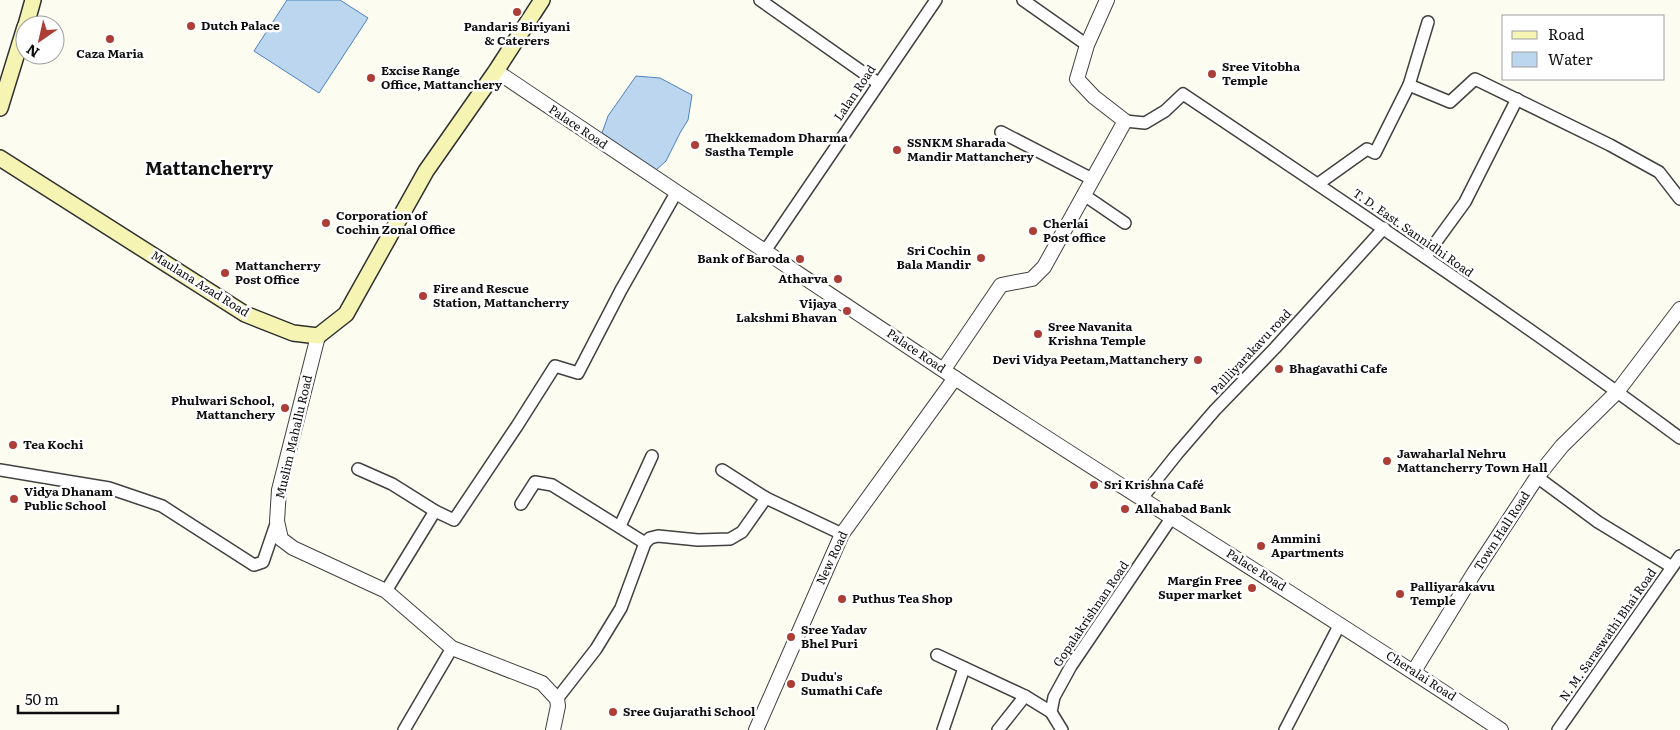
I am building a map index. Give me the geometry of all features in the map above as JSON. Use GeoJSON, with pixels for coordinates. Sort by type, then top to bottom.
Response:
{"type":"FeatureCollection","features":[{"type":"Feature","properties":{"kind":"main road"},"geometry":{"type":"LineString","coordinates":[[28,15],[33,0]]}},
{"type":"Feature","properties":{"kind":"main road"},"geometry":{"type":"LineString","coordinates":[[318,336],[346,314],[426,171],[496,71],[542,0]]}},
{"type":"Feature","properties":{"kind":"main road"},"geometry":{"type":"LineString","coordinates":[[0,108],[15,59]]}},
{"type":"Feature","properties":{"kind":"main road","name":"Maulana Azad Road"},"geometry":{"type":"LineString","coordinates":[[0,158],[246,314],[293,333],[318,336]]}},
{"type":"Feature","properties":{"kind":"street"},"geometry":{"type":"LineString","coordinates":[[760,0],[878,83]]}},
{"type":"Feature","properties":{"kind":"street","name":"Lalan Road"},"geometry":{"type":"LineString","coordinates":[[765,251],[936,0]]}},
{"type":"Feature","properties":{"kind":"street"},"geometry":{"type":"LineString","coordinates":[[1023,0],[1087,45]]}},
{"type":"Feature","properties":{"kind":"street"},"geometry":{"type":"LineString","coordinates":[[1107,0],[1087,45],[1077,79],[1094,97],[1125,121]]}},
{"type":"Feature","properties":{"kind":"street"},"geometry":{"type":"LineString","coordinates":[[1318,184],[1367,149],[1375,153],[1409,86],[1428,22]]}},
{"type":"Feature","properties":{"kind":"street","name":"Palace Road"},"geometry":{"type":"LineString","coordinates":[[496,71],[676,193],[950,374],[1340,624]]}},
{"type":"Feature","properties":{"kind":"street"},"geometry":{"type":"LineString","coordinates":[[1409,86],[1450,102],[1475,78],[1660,172],[1680,199]]}},
{"type":"Feature","properties":{"kind":"street","name":"T. D. East. Sannidhi Road"},"geometry":{"type":"LineString","coordinates":[[1125,121],[1145,123],[1165,111],[1183,94],[1384,228],[1680,438]]}},
{"type":"Feature","properties":{"kind":"street"},"geometry":{"type":"LineString","coordinates":[[1425,257],[1465,202],[1517,100]]}},
{"type":"Feature","properties":{"kind":"street","name":"New Road"},"geometry":{"type":"LineString","coordinates":[[756,730],[842,534],[950,374],[1001,285],[1032,279],[1044,267],[1125,121]]}},
{"type":"Feature","properties":{"kind":"street"},"geometry":{"type":"LineString","coordinates":[[1001,132],[1092,179]]}},
{"type":"Feature","properties":{"kind":"street"},"geometry":{"type":"LineString","coordinates":[[358,469],[392,484],[435,511],[454,520],[555,366],[578,374],[621,290],[676,193]]}},
{"type":"Feature","properties":{"kind":"street"},"geometry":{"type":"LineString","coordinates":[[1084,195],[1125,223]]}},
{"type":"Feature","properties":{"kind":"street","name":"Pallliyarakavu road"},"geometry":{"type":"LineString","coordinates":[[1142,498],[1215,410],[1275,348],[1384,228]]}},
{"type":"Feature","properties":{"kind":"street","name":"Town Hall Road"},"geometry":{"type":"LineString","coordinates":[[1414,672],[1474,573],[1537,477],[1562,446],[1617,392],[1680,309]]}},
{"type":"Feature","properties":{"kind":"street","name":"Muslim Mahallu Road"},"geometry":{"type":"LineString","coordinates":[[318,336],[279,490],[277,521],[281,539],[293,548],[386,592],[452,648],[542,683],[557,699]]}},
{"type":"Feature","properties":{"kind":"street"},"geometry":{"type":"LineString","coordinates":[[620,526],[652,456]]}},
{"type":"Feature","properties":{"kind":"street"},"geometry":{"type":"LineString","coordinates":[[0,470],[109,488],[162,506],[254,565],[263,562],[277,521]]}},
{"type":"Feature","properties":{"kind":"street"},"geometry":{"type":"LineString","coordinates":[[722,470],[766,498],[842,534]]}},
{"type":"Feature","properties":{"kind":"street"},"geometry":{"type":"LineString","coordinates":[[1537,477],[1598,522],[1672,567]]}},
{"type":"Feature","properties":{"kind":"street"},"geometry":{"type":"LineString","coordinates":[[522,504],[535,482],[552,485],[645,543]]}},
{"type":"Feature","properties":{"kind":"street"},"geometry":{"type":"LineString","coordinates":[[553,730],[558,706],[557,699],[596,649],[621,608],[645,543],[650,538],[658,536],[698,540],[730,540],[742,532],[766,498]]}},
{"type":"Feature","properties":{"kind":"street"},"geometry":{"type":"LineString","coordinates":[[386,592],[435,511]]}},
{"type":"Feature","properties":{"kind":"street","name":"Gopalakrishnan Road"},"geometry":{"type":"LineString","coordinates":[[1051,712],[1054,698],[1071,666],[1172,517]]}},
{"type":"Feature","properties":{"kind":"street","name":"N. M. Saraswathi Bhai Road"},"geometry":{"type":"LineString","coordinates":[[1558,730],[1680,556]]}},
{"type":"Feature","properties":{"kind":"street"},"geometry":{"type":"LineString","coordinates":[[1285,730],[1340,624]]}},
{"type":"Feature","properties":{"kind":"street","name":"Cheralai Road"},"geometry":{"type":"LineString","coordinates":[[1340,624],[1501,730]]}},
{"type":"Feature","properties":{"kind":"street"},"geometry":{"type":"LineString","coordinates":[[404,730],[452,648]]}},
{"type":"Feature","properties":{"kind":"street"},"geometry":{"type":"LineString","coordinates":[[937,655],[1025,696],[1051,712],[1062,730]]}},
{"type":"Feature","properties":{"kind":"street"},"geometry":{"type":"LineString","coordinates":[[943,730],[964,668]]}},
{"type":"Feature","properties":{"kind":"street"},"geometry":{"type":"LineString","coordinates":[[998,730],[1025,696]]}},
{"type":"Feature","properties":{"kind":"water"},"geometry":{"type":"Polygon","coordinates":[[[287,0],[340,0],[368,18],[319,93],[254,51],[287,0]]]}},
{"type":"Feature","properties":{"kind":"water"},"geometry":{"type":"Polygon","coordinates":[[[636,76],[660,78],[692,95],[688,120],[666,161],[656,170],[602,133],[608,116],[636,76]]]}},
{"type":"Feature","properties":{"kind":"place","name":"Pandaris Biriyani & Caterers"},"geometry":{"type":"Point","coordinates":[517,12]}},
{"type":"Feature","properties":{"kind":"place","name":"Dutch Palace"},"geometry":{"type":"Point","coordinates":[191,26]}},
{"type":"Feature","properties":{"kind":"place","name":"Caza Maria"},"geometry":{"type":"Point","coordinates":[110,39]}},
{"type":"Feature","properties":{"kind":"place","name":"Sree Vitobha Temple"},"geometry":{"type":"Point","coordinates":[1212,74]}},
{"type":"Feature","properties":{"kind":"place","name":"Excise Range Office, Mattanchery"},"geometry":{"type":"Point","coordinates":[371,78]}},
{"type":"Feature","properties":{"kind":"place","name":"Thekkemadom Dharma Sastha Temple"},"geometry":{"type":"Point","coordinates":[695,145]}},
{"type":"Feature","properties":{"kind":"place","name":"SSNKM Sharada Mandir Mattanchery"},"geometry":{"type":"Point","coordinates":[897,150]}},
{"type":"Feature","properties":{"kind":"place","name":"Corporation of Cochin Zonal Office"},"geometry":{"type":"Point","coordinates":[326,223]}},
{"type":"Feature","properties":{"kind":"place","name":"Cherlai Post office"},"geometry":{"type":"Point","coordinates":[1033,231]}},
{"type":"Feature","properties":{"kind":"place","name":"Sri Cochin Bala Mandir"},"geometry":{"type":"Point","coordinates":[981,258]}},
{"type":"Feature","properties":{"kind":"place","name":"Bank of Baroda"},"geometry":{"type":"Point","coordinates":[800,259]}},
{"type":"Feature","properties":{"kind":"place","name":"Mattancherry Post Office"},"geometry":{"type":"Point","coordinates":[225,273]}},
{"type":"Feature","properties":{"kind":"place","name":"Atharva"},"geometry":{"type":"Point","coordinates":[838,279]}},
{"type":"Feature","properties":{"kind":"place","name":"Fire and Rescue Station, Mattancherry"},"geometry":{"type":"Point","coordinates":[423,296]}},
{"type":"Feature","properties":{"kind":"place","name":"Vijaya Lakshmi Bhavan"},"geometry":{"type":"Point","coordinates":[847,311]}},
{"type":"Feature","properties":{"kind":"place","name":"Sree Navanita Krishna Temple"},"geometry":{"type":"Point","coordinates":[1038,334]}},
{"type":"Feature","properties":{"kind":"place","name":"Devi Vidya Peetam,Mattanchery"},"geometry":{"type":"Point","coordinates":[1198,360]}},
{"type":"Feature","properties":{"kind":"place","name":"Bhagavathi Cafe"},"geometry":{"type":"Point","coordinates":[1279,369]}},
{"type":"Feature","properties":{"kind":"place","name":"Phulwari School, Mattanchery"},"geometry":{"type":"Point","coordinates":[285,408]}},
{"type":"Feature","properties":{"kind":"place","name":"Tea Kochi"},"geometry":{"type":"Point","coordinates":[13,445]}},
{"type":"Feature","properties":{"kind":"place","name":"Jawaharlal Nehru Mattancherry Town Hall"},"geometry":{"type":"Point","coordinates":[1387,461]}},
{"type":"Feature","properties":{"kind":"place","name":"Sri Krishna Café"},"geometry":{"type":"Point","coordinates":[1094,485]}},
{"type":"Feature","properties":{"kind":"place","name":"Vidya Dhanam Public School"},"geometry":{"type":"Point","coordinates":[14,499]}},
{"type":"Feature","properties":{"kind":"place","name":"Allahabad Bank"},"geometry":{"type":"Point","coordinates":[1125,509]}},
{"type":"Feature","properties":{"kind":"place","name":"Ammini Apartments"},"geometry":{"type":"Point","coordinates":[1261,546]}},
{"type":"Feature","properties":{"kind":"place","name":"Margin Free Super market"},"geometry":{"type":"Point","coordinates":[1252,588]}},
{"type":"Feature","properties":{"kind":"place","name":"Palliyarakavu Temple"},"geometry":{"type":"Point","coordinates":[1400,594]}},
{"type":"Feature","properties":{"kind":"place","name":"Puthus Tea Shop"},"geometry":{"type":"Point","coordinates":[842,599]}},
{"type":"Feature","properties":{"kind":"place","name":"Sree Yadav Bhel Puri"},"geometry":{"type":"Point","coordinates":[791,637]}},
{"type":"Feature","properties":{"kind":"place","name":"Dudu's Sumathi Cafe"},"geometry":{"type":"Point","coordinates":[791,684]}},
{"type":"Feature","properties":{"kind":"place","name":"Sree Gujarathi School"},"geometry":{"type":"Point","coordinates":[613,712]}},
{"type":"Feature","properties":{"kind":"district","name":"Mattancherry"},"geometry":{"type":"Point","coordinates":[209,169]}}]}
